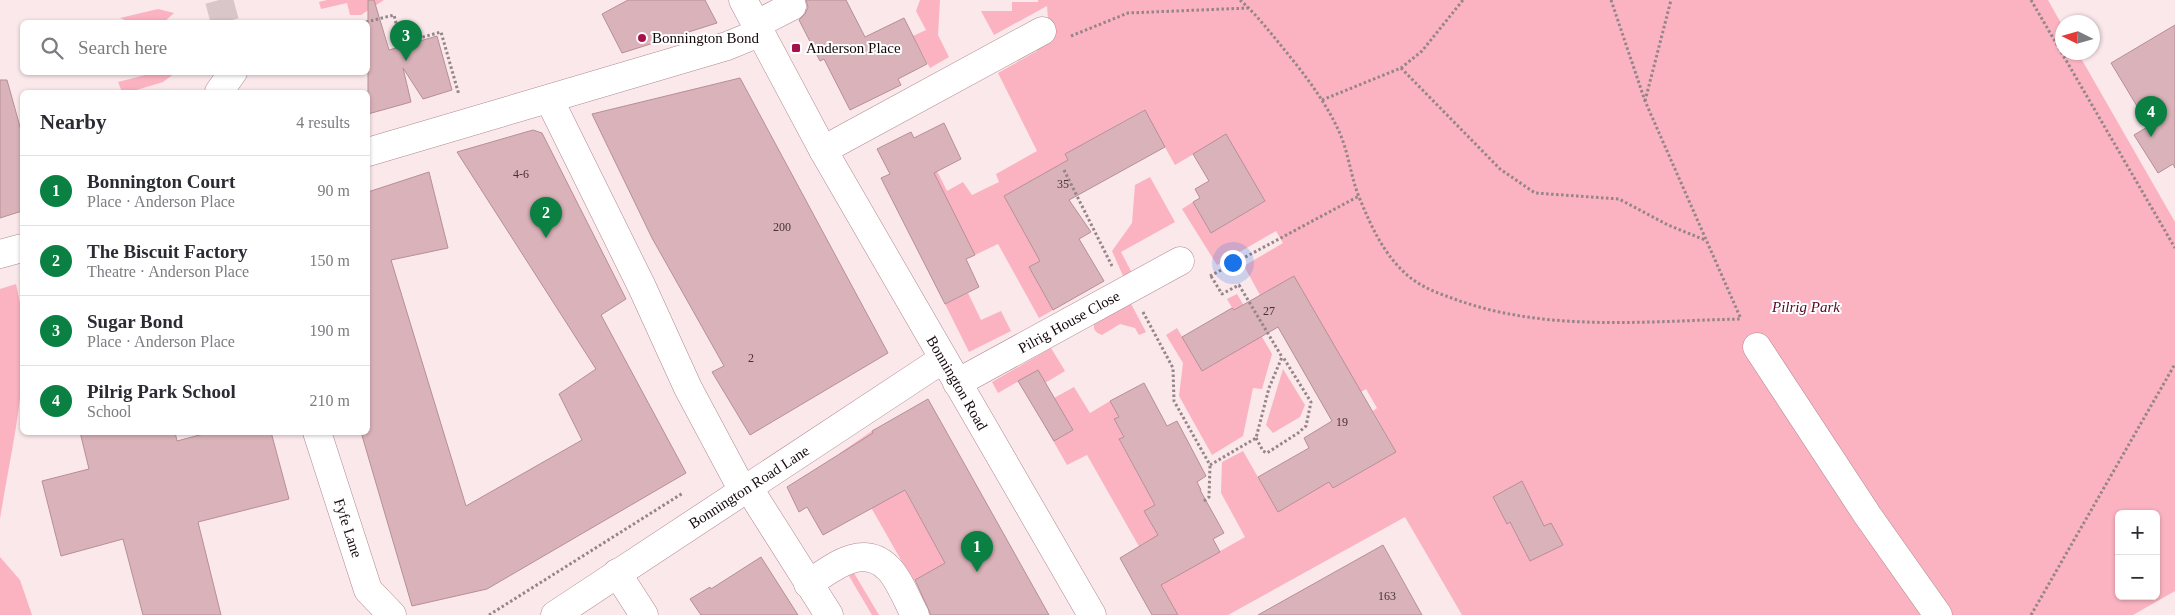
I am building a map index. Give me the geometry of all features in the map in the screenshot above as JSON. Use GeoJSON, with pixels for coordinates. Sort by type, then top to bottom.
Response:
{"type":"FeatureCollection","features":[{"type":"Feature","properties":{"kind":"street","name":"Bonnington Road"},"geometry":{"type":"LineString","coordinates":[[743,0],[824,150],[1092,615]]}},
{"type":"Feature","properties":{"kind":"street"},"geometry":{"type":"LineString","coordinates":[[370,151],[727,46],[792,6]]}},
{"type":"Feature","properties":{"kind":"street"},"geometry":{"type":"LineString","coordinates":[[824,150],[873,121],[1042,31]]}},
{"type":"Feature","properties":{"kind":"street"},"geometry":{"type":"LineString","coordinates":[[220,90],[231,75]]}},
{"type":"Feature","properties":{"kind":"street"},"geometry":{"type":"LineString","coordinates":[[549,99],[642,287],[688,388],[746,489],[829,615]]}},
{"type":"Feature","properties":{"kind":"street"},"geometry":{"type":"LineString","coordinates":[[0,254],[20,249]]}},
{"type":"Feature","properties":{"kind":"street","name":"Pilrig House Close"},"geometry":{"type":"LineString","coordinates":[[957,383],[1180,261]]}},
{"type":"Feature","properties":{"kind":"street"},"geometry":{"type":"LineString","coordinates":[[1757,348],[1868,516],[1938,615]]}},
{"type":"Feature","properties":{"kind":"street","name":"Bonnington Road Lane"},"geometry":{"type":"LineString","coordinates":[[555,615],[944,359]]}},
{"type":"Feature","properties":{"kind":"street","name":"Fyfe Lane"},"geometry":{"type":"LineString","coordinates":[[319,435],[368,590],[392,615]]}},
{"type":"Feature","properties":{"kind":"street"},"geometry":{"type":"LineString","coordinates":[[808,584],[851,559],[859,557],[876,560],[889,568],[915,615]]}},
{"type":"Feature","properties":{"kind":"street"},"geometry":{"type":"LineString","coordinates":[[617,573],[644,615]]}},
{"type":"Feature","properties":{"kind":"path"},"geometry":{"type":"LineString","coordinates":[[1240,0],[1297,66],[1330,113],[1341,137],[1359,196],[1388,255],[1408,276],[1433,291],[1470,305],[1510,315],[1550,320],[1593,322],[1741,319]]}},
{"type":"Feature","properties":{"kind":"path"},"geometry":{"type":"LineString","coordinates":[[1322,100],[1401,68],[1422,51],[1464,0]]}},
{"type":"Feature","properties":{"kind":"path"},"geometry":{"type":"LineString","coordinates":[[1611,0],[1645,101],[1741,319],[1757,348]]}},
{"type":"Feature","properties":{"kind":"path"},"geometry":{"type":"LineString","coordinates":[[1645,101],[1671,0]]}},
{"type":"Feature","properties":{"kind":"path"},"geometry":{"type":"LineString","coordinates":[[2031,0],[2174,247]]}},
{"type":"Feature","properties":{"kind":"path"},"geometry":{"type":"LineString","coordinates":[[1042,31],[1059,40],[1128,13],[1248,8]]}},
{"type":"Feature","properties":{"kind":"path"},"geometry":{"type":"LineString","coordinates":[[370,21],[394,15],[401,43],[441,32],[467,123]]}},
{"type":"Feature","properties":{"kind":"path"},"geometry":{"type":"LineString","coordinates":[[1401,68],[1500,169],[1535,193],[1619,199],[1668,225],[1706,240]]}},
{"type":"Feature","properties":{"kind":"path"},"geometry":{"type":"LineString","coordinates":[[1064,170],[1125,292]]}},
{"type":"Feature","properties":{"kind":"path"},"geometry":{"type":"LineString","coordinates":[[1211,276],[1359,196]]}},
{"type":"Feature","properties":{"kind":"path"},"geometry":{"type":"LineString","coordinates":[[1180,261],[1196,252],[1222,294],[1239,285],[1311,402],[1306,426],[1267,453],[1263,451],[1256,438],[1269,388],[1282,357]]}},
{"type":"Feature","properties":{"kind":"path"},"geometry":{"type":"LineString","coordinates":[[1153,329],[1173,368],[1174,402],[1210,465],[1208,497],[1204,501]]}},
{"type":"Feature","properties":{"kind":"path"},"geometry":{"type":"LineString","coordinates":[[2031,615],[2175,364]]}},
{"type":"Feature","properties":{"kind":"path"},"geometry":{"type":"LineString","coordinates":[[1210,465],[1256,438]]}},
{"type":"Feature","properties":{"kind":"green space"},"geometry":{"type":"Polygon","coordinates":[[[327,0],[384,0],[361,15],[350,15],[347,3],[321,9],[319,2],[327,0]]]}},
{"type":"Feature","properties":{"kind":"green space"},"geometry":{"type":"Polygon","coordinates":[[[920,0],[940,0],[938,35],[949,57],[930,68],[913,36],[926,30],[916,11],[920,0]]]}},
{"type":"Feature","properties":{"kind":"green space","name":"Pilrig Park"},"geometry":{"type":"Polygon","coordinates":[[[1038,0],[2048,0],[2056,15],[2055,60],[2082,60],[2175,222],[2175,591],[2160,600],[2160,510],[2115,510],[2115,600],[2159,600],[2133,615],[1462,615],[1405,517],[1228,615],[1178,615],[1087,455],[1067,465],[1044,425],[1062,414],[1054,398],[1074,387],[1090,413],[1110,401],[1119,417],[1114,420],[1124,437],[1119,440],[1155,505],[1145,511],[1180,574],[1245,537],[1221,493],[1222,462],[1243,451],[1278,512],[1329,482],[1333,488],[1396,452],[1373,411],[1377,408],[1366,389],[1361,392],[1294,276],[1260,295],[1244,266],[1283,243],[1276,231],[1217,265],[1182,209],[1193,202],[1211,233],[1265,201],[1226,135],[1175,165],[1144,110],[1065,154],[1068,160],[1004,196],[1040,261],[1029,267],[1053,310],[1039,318],[998,244],[975,255],[968,241],[959,246],[924,177],[937,171],[947,191],[963,182],[972,195],[999,182],[996,174],[1037,151],[998,73],[1037,51],[1048,19],[1047,6],[994,35],[981,11],[1012,11],[1012,2],[1038,2],[1038,0]]]}},
{"type":"Feature","properties":{"kind":"green space"},"geometry":{"type":"Polygon","coordinates":[[[158,9],[174,13],[166,20],[125,20],[120,18],[158,9]]]}},
{"type":"Feature","properties":{"kind":"green space"},"geometry":{"type":"Polygon","coordinates":[[[145,75],[172,75],[163,82],[137,90],[121,90],[118,82],[145,75]]]}},
{"type":"Feature","properties":{"kind":"green space"},"geometry":{"type":"Polygon","coordinates":[[[1150,177],[1175,222],[1121,252],[1132,273],[1124,278],[1112,251],[1132,223],[1135,185],[1150,177]]]}},
{"type":"Feature","properties":{"kind":"green space"},"geometry":{"type":"Polygon","coordinates":[[[16,284],[20,307],[20,402],[0,519],[0,289],[16,284]]]}},
{"type":"Feature","properties":{"kind":"green space"},"geometry":{"type":"Polygon","coordinates":[[[968,293],[981,320],[1001,311],[1011,331],[969,352],[945,304],[968,293]]]}},
{"type":"Feature","properties":{"kind":"green space"},"geometry":{"type":"Polygon","coordinates":[[[1237,294],[1272,354],[1262,389],[1253,388],[1243,436],[1212,455],[1179,396],[1183,363],[1166,335],[1177,328],[1202,371],[1252,342],[1227,299],[1237,294]]]}},
{"type":"Feature","properties":{"kind":"green space"},"geometry":{"type":"Polygon","coordinates":[[[1130,302],[1146,332],[1139,335],[1135,328],[1120,324],[1102,335],[1096,332],[1094,328],[1095,321],[1130,302]]]}},
{"type":"Feature","properties":{"kind":"green space"},"geometry":{"type":"Polygon","coordinates":[[[1051,348],[1065,371],[1045,383],[1038,370],[998,393],[992,382],[1051,348]]]}},
{"type":"Feature","properties":{"kind":"green space"},"geometry":{"type":"Polygon","coordinates":[[[1283,369],[1305,405],[1300,417],[1273,433],[1266,425],[1283,369]]]}},
{"type":"Feature","properties":{"kind":"green space"},"geometry":{"type":"Polygon","coordinates":[[[872,431],[945,563],[913,581],[840,453],[872,431]]]}},
{"type":"Feature","properties":{"kind":"green space"},"geometry":{"type":"Polygon","coordinates":[[[0,557],[20,580],[32,615],[0,615],[0,557]]]}},
{"type":"Feature","properties":{"kind":"green space"},"geometry":{"type":"Polygon","coordinates":[[[854,573],[879,615],[872,615],[849,576],[854,573]]]}},
{"type":"Feature","properties":{"kind":"building"},"geometry":{"type":"Polygon","coordinates":[[[368,0],[374,0],[389,50],[437,36],[452,90],[423,99],[403,68],[411,102],[370,113],[368,75],[370,75],[370,20],[368,20],[368,0]]]}},
{"type":"Feature","properties":{"kind":"building","name":"Bonnington Bond"},"geometry":{"type":"Polygon","coordinates":[[[628,0],[705,0],[717,23],[622,53],[602,14],[628,0]]]}},
{"type":"Feature","properties":{"kind":"building"},"geometry":{"type":"Polygon","coordinates":[[[806,0],[846,0],[865,37],[904,18],[927,64],[898,79],[901,85],[850,110],[824,59],[820,61],[799,20],[805,14],[808,7],[806,0]]]}},
{"type":"Feature","properties":{"kind":"building"},"geometry":{"type":"Polygon","coordinates":[[[2175,25],[2175,168],[2173,164],[2158,173],[2134,135],[2149,126],[2111,63],[2175,25]]]}},
{"type":"Feature","properties":{"kind":"building"},"geometry":{"type":"Polygon","coordinates":[[[740,78],[888,353],[750,435],[712,372],[724,366],[652,238],[592,114],[740,78]]]}},
{"type":"Feature","properties":{"kind":"building"},"geometry":{"type":"Polygon","coordinates":[[[0,80],[7,80],[20,127],[20,212],[0,218],[0,80]]]}},
{"type":"Feature","properties":{"kind":"building"},"geometry":{"type":"Polygon","coordinates":[[[1145,110],[1165,147],[1069,200],[1091,232],[1079,239],[1104,281],[1053,310],[1029,267],[1040,261],[1004,196],[1068,160],[1065,154],[1145,110]]]}},
{"type":"Feature","properties":{"kind":"building"},"geometry":{"type":"Polygon","coordinates":[[[944,123],[961,159],[934,173],[975,255],[966,259],[979,287],[945,304],[881,178],[890,174],[877,149],[911,132],[914,138],[944,123]]]}},
{"type":"Feature","properties":{"kind":"building"},"geometry":{"type":"Polygon","coordinates":[[[533,130],[542,133],[626,299],[601,315],[686,473],[487,589],[412,606],[362,435],[370,435],[370,191],[429,172],[448,248],[391,260],[466,506],[582,440],[559,394],[596,369],[457,152],[533,130]]]}},
{"type":"Feature","properties":{"kind":"building"},"geometry":{"type":"Polygon","coordinates":[[[1226,134],[1265,201],[1211,233],[1193,202],[1200,198],[1195,189],[1209,181],[1193,154],[1226,134]]]}},
{"type":"Feature","properties":{"kind":"building"},"geometry":{"type":"Polygon","coordinates":[[[1294,276],[1396,452],[1333,488],[1329,482],[1278,512],[1258,477],[1309,448],[1304,438],[1332,421],[1278,327],[1202,371],[1182,337],[1232,308],[1234,310],[1294,276]]]}},
{"type":"Feature","properties":{"kind":"building"},"geometry":{"type":"Polygon","coordinates":[[[1038,370],[1073,430],[1054,441],[1018,381],[1038,370]]]}},
{"type":"Feature","properties":{"kind":"building"},"geometry":{"type":"Polygon","coordinates":[[[1144,383],[1167,426],[1177,421],[1206,476],[1197,482],[1200,490],[1224,533],[1213,539],[1220,552],[1161,585],[1178,615],[1152,615],[1120,558],[1158,535],[1144,511],[1155,505],[1119,439],[1124,437],[1114,419],[1119,417],[1110,401],[1144,383]]]}},
{"type":"Feature","properties":{"kind":"building"},"geometry":{"type":"Polygon","coordinates":[[[928,399],[1049,615],[931,615],[915,580],[945,563],[905,490],[823,535],[807,507],[799,512],[787,487],[873,433],[872,431],[928,399]]]}},
{"type":"Feature","properties":{"kind":"building"},"geometry":{"type":"Polygon","coordinates":[[[81,435],[176,435],[177,441],[200,435],[272,435],[289,499],[198,522],[221,615],[143,615],[123,539],[61,556],[42,481],[89,469],[81,435]]]}},
{"type":"Feature","properties":{"kind":"building"},"geometry":{"type":"Polygon","coordinates":[[[1522,481],[1544,526],[1551,523],[1563,545],[1530,561],[1510,522],[1507,524],[1493,497],[1522,481]]]}},
{"type":"Feature","properties":{"kind":"building"},"geometry":{"type":"Polygon","coordinates":[[[1383,545],[1422,615],[1258,615],[1383,545]]]}},
{"type":"Feature","properties":{"kind":"building"},"geometry":{"type":"Polygon","coordinates":[[[761,557],[798,615],[701,615],[690,599],[710,587],[711,589],[761,557]]]}},
{"type":"Feature","properties":{"kind":"tunnel"},"geometry":{"type":"LineString","coordinates":[[219,0],[224,20]]}},
{"type":"Feature","properties":{"kind":"place","name":"Bonnington Bond"},"geometry":{"type":"Point","coordinates":[642,38]}},
{"type":"Feature","properties":{"kind":"place","name":"Anderson Place"},"geometry":{"type":"Point","coordinates":[796,48]}},
{"type":"Feature","properties":{"kind":"place","name":"Sugar Bond"},"geometry":{"type":"Point","coordinates":[406,61]}},
{"type":"Feature","properties":{"kind":"place","name":"Pilrig Park School"},"geometry":{"type":"Point","coordinates":[2151,137]}},
{"type":"Feature","properties":{"kind":"place","name":"The Biscuit Factory"},"geometry":{"type":"Point","coordinates":[546,238]}},
{"type":"Feature","properties":{"kind":"place","name":"Bonnington Court"},"geometry":{"type":"Point","coordinates":[977,572]}}]}
